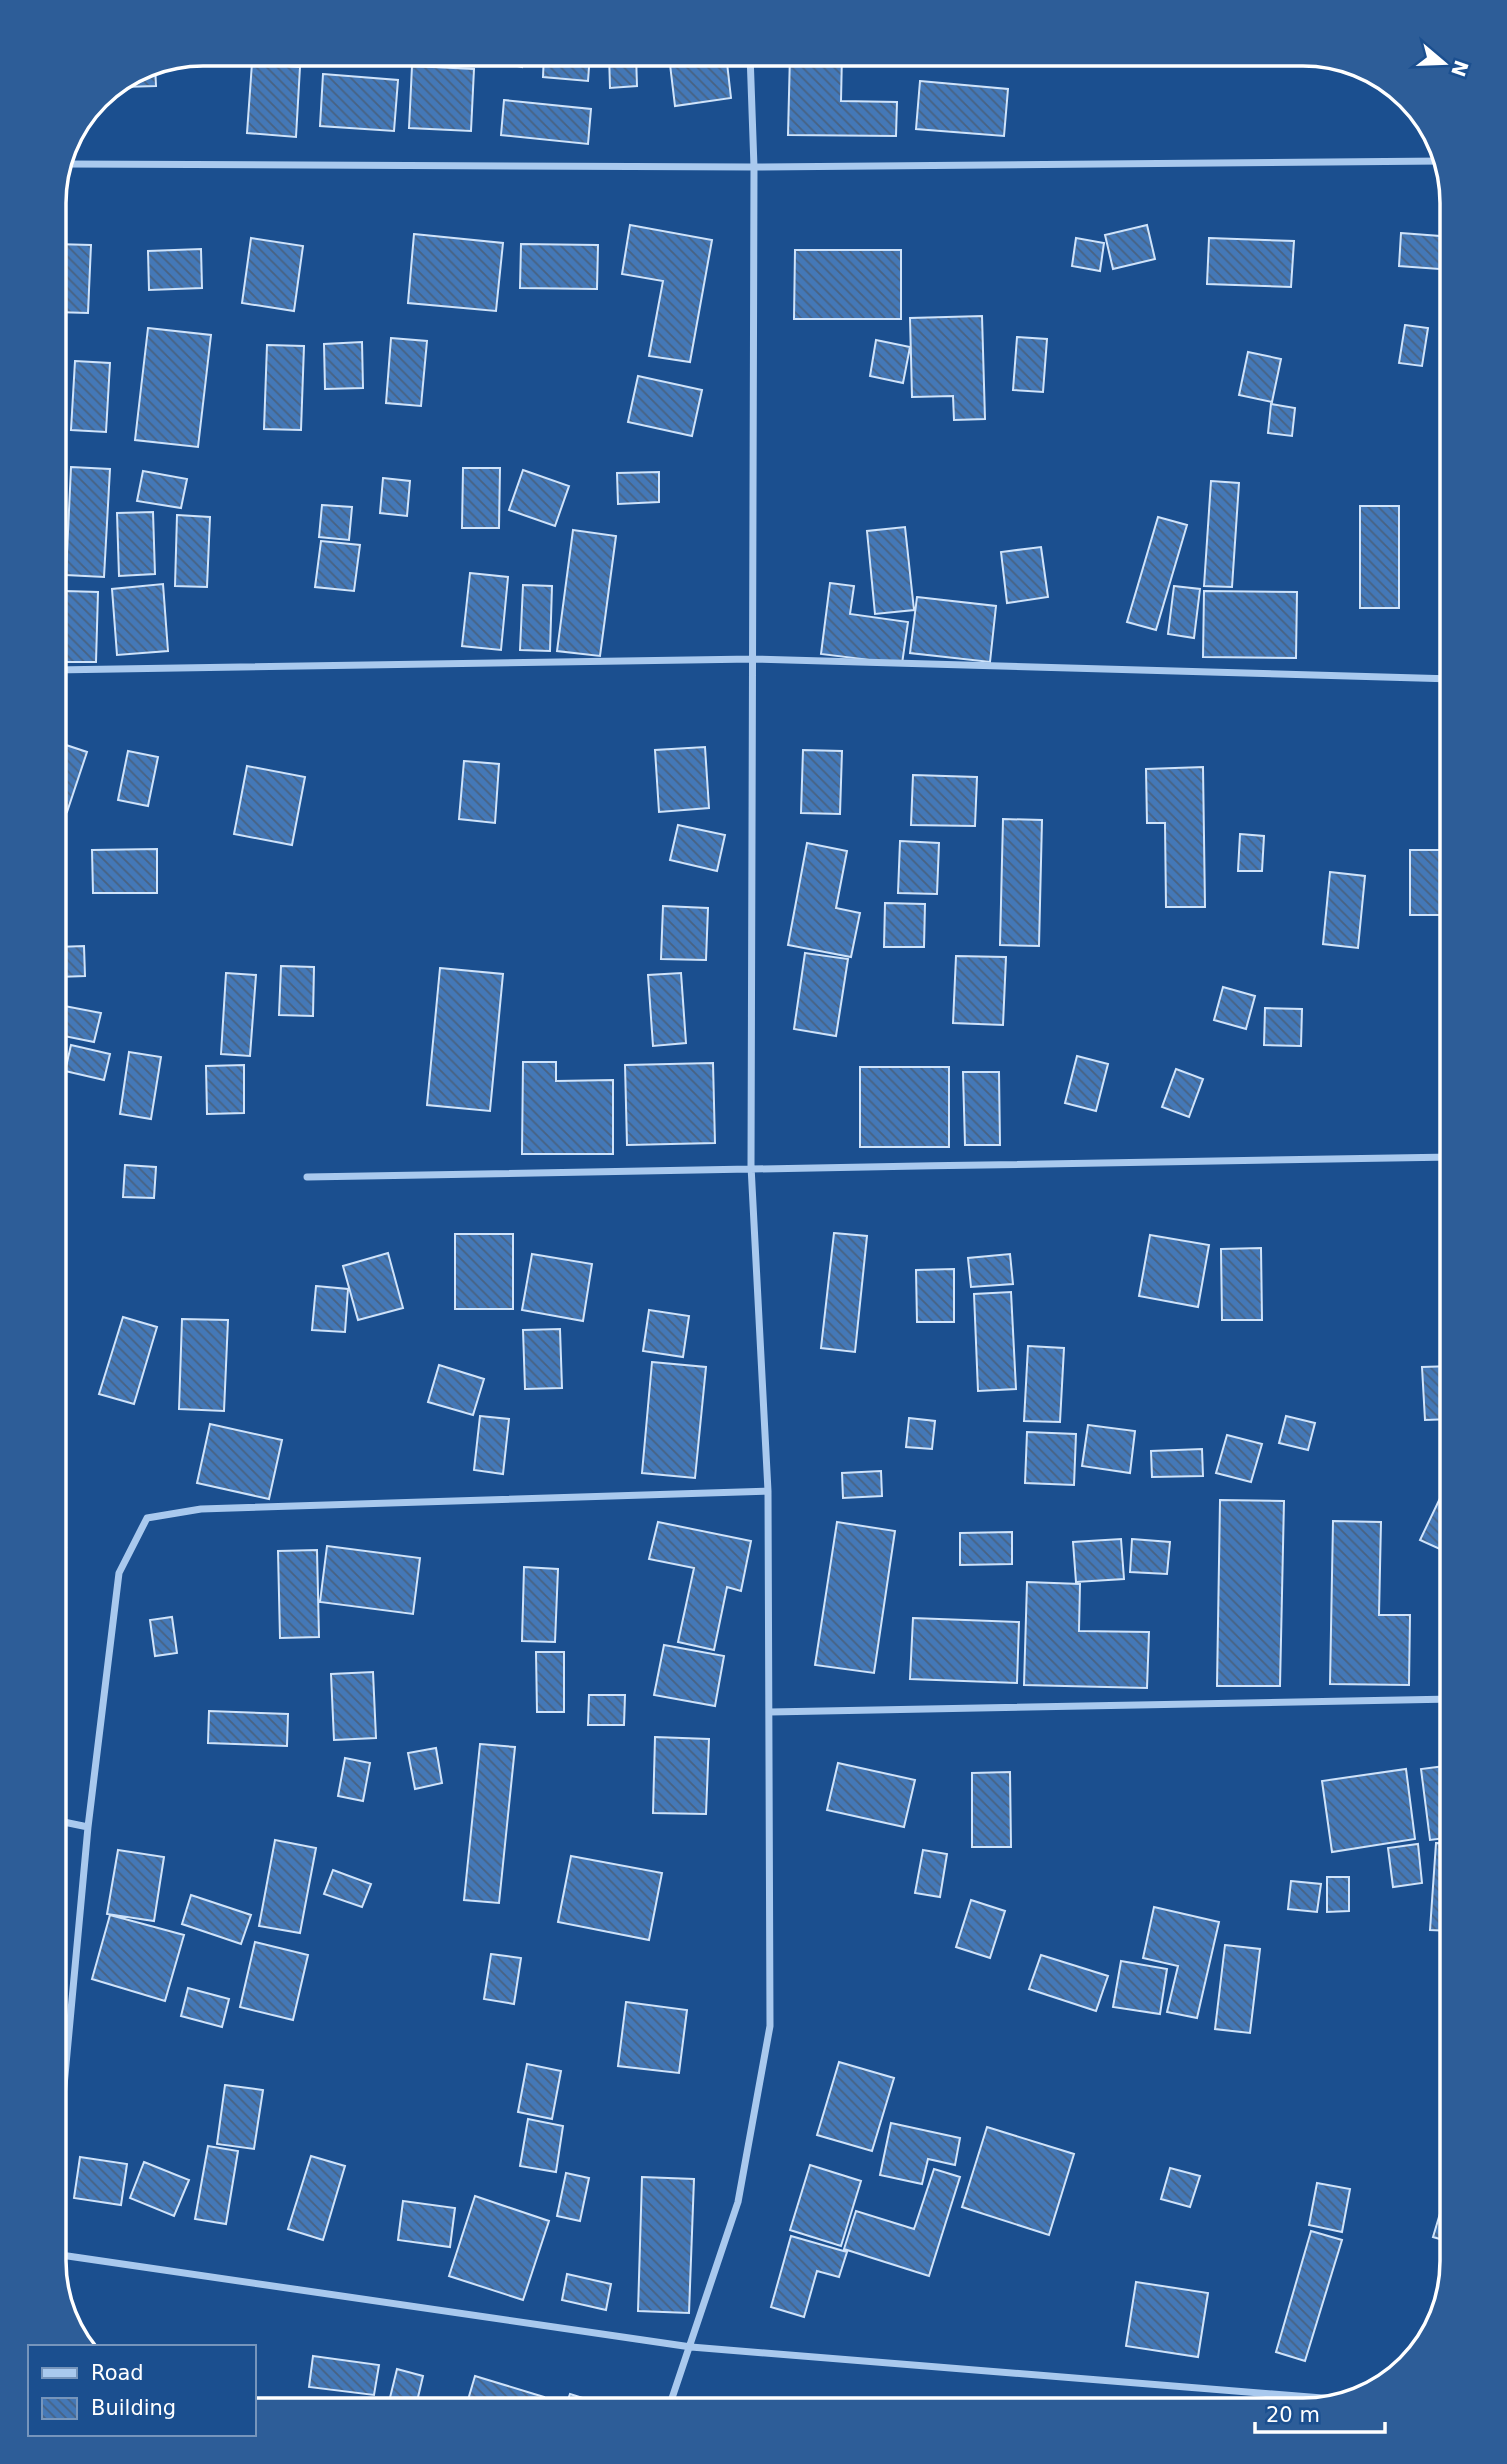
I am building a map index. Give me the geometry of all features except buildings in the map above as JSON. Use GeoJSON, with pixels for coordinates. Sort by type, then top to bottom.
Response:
{"type":"FeatureCollection","features":[{"type":"Feature","properties":{"kind":"street"},"geometry":{"type":"LineString","coordinates":[[673,2397],[738,2202],[770,2026],[768,1491],[751,1166],[754,167],[750,67]]}},
{"type":"Feature","properties":{"kind":"street"},"geometry":{"type":"LineString","coordinates":[[72,164],[754,167],[1434,161]]}},
{"type":"Feature","properties":{"kind":"street"},"geometry":{"type":"LineString","coordinates":[[67,670],[753,659],[1440,679]]}},
{"type":"Feature","properties":{"kind":"street"},"geometry":{"type":"LineString","coordinates":[[307,1177],[751,1166],[898,1168],[1440,1157]]}},
{"type":"Feature","properties":{"kind":"street"},"geometry":{"type":"LineString","coordinates":[[66,2063],[88,1827],[119,1573],[147,1518],[201,1509],[768,1491]]}},
{"type":"Feature","properties":{"kind":"street"},"geometry":{"type":"LineString","coordinates":[[770,1712],[1440,1699]]}},
{"type":"Feature","properties":{"kind":"street"},"geometry":{"type":"LineString","coordinates":[[66,1823],[88,1827]]}},
{"type":"Feature","properties":{"kind":"street"},"geometry":{"type":"LineString","coordinates":[[66,2256],[691,2347],[1311,2397]]}}]}
